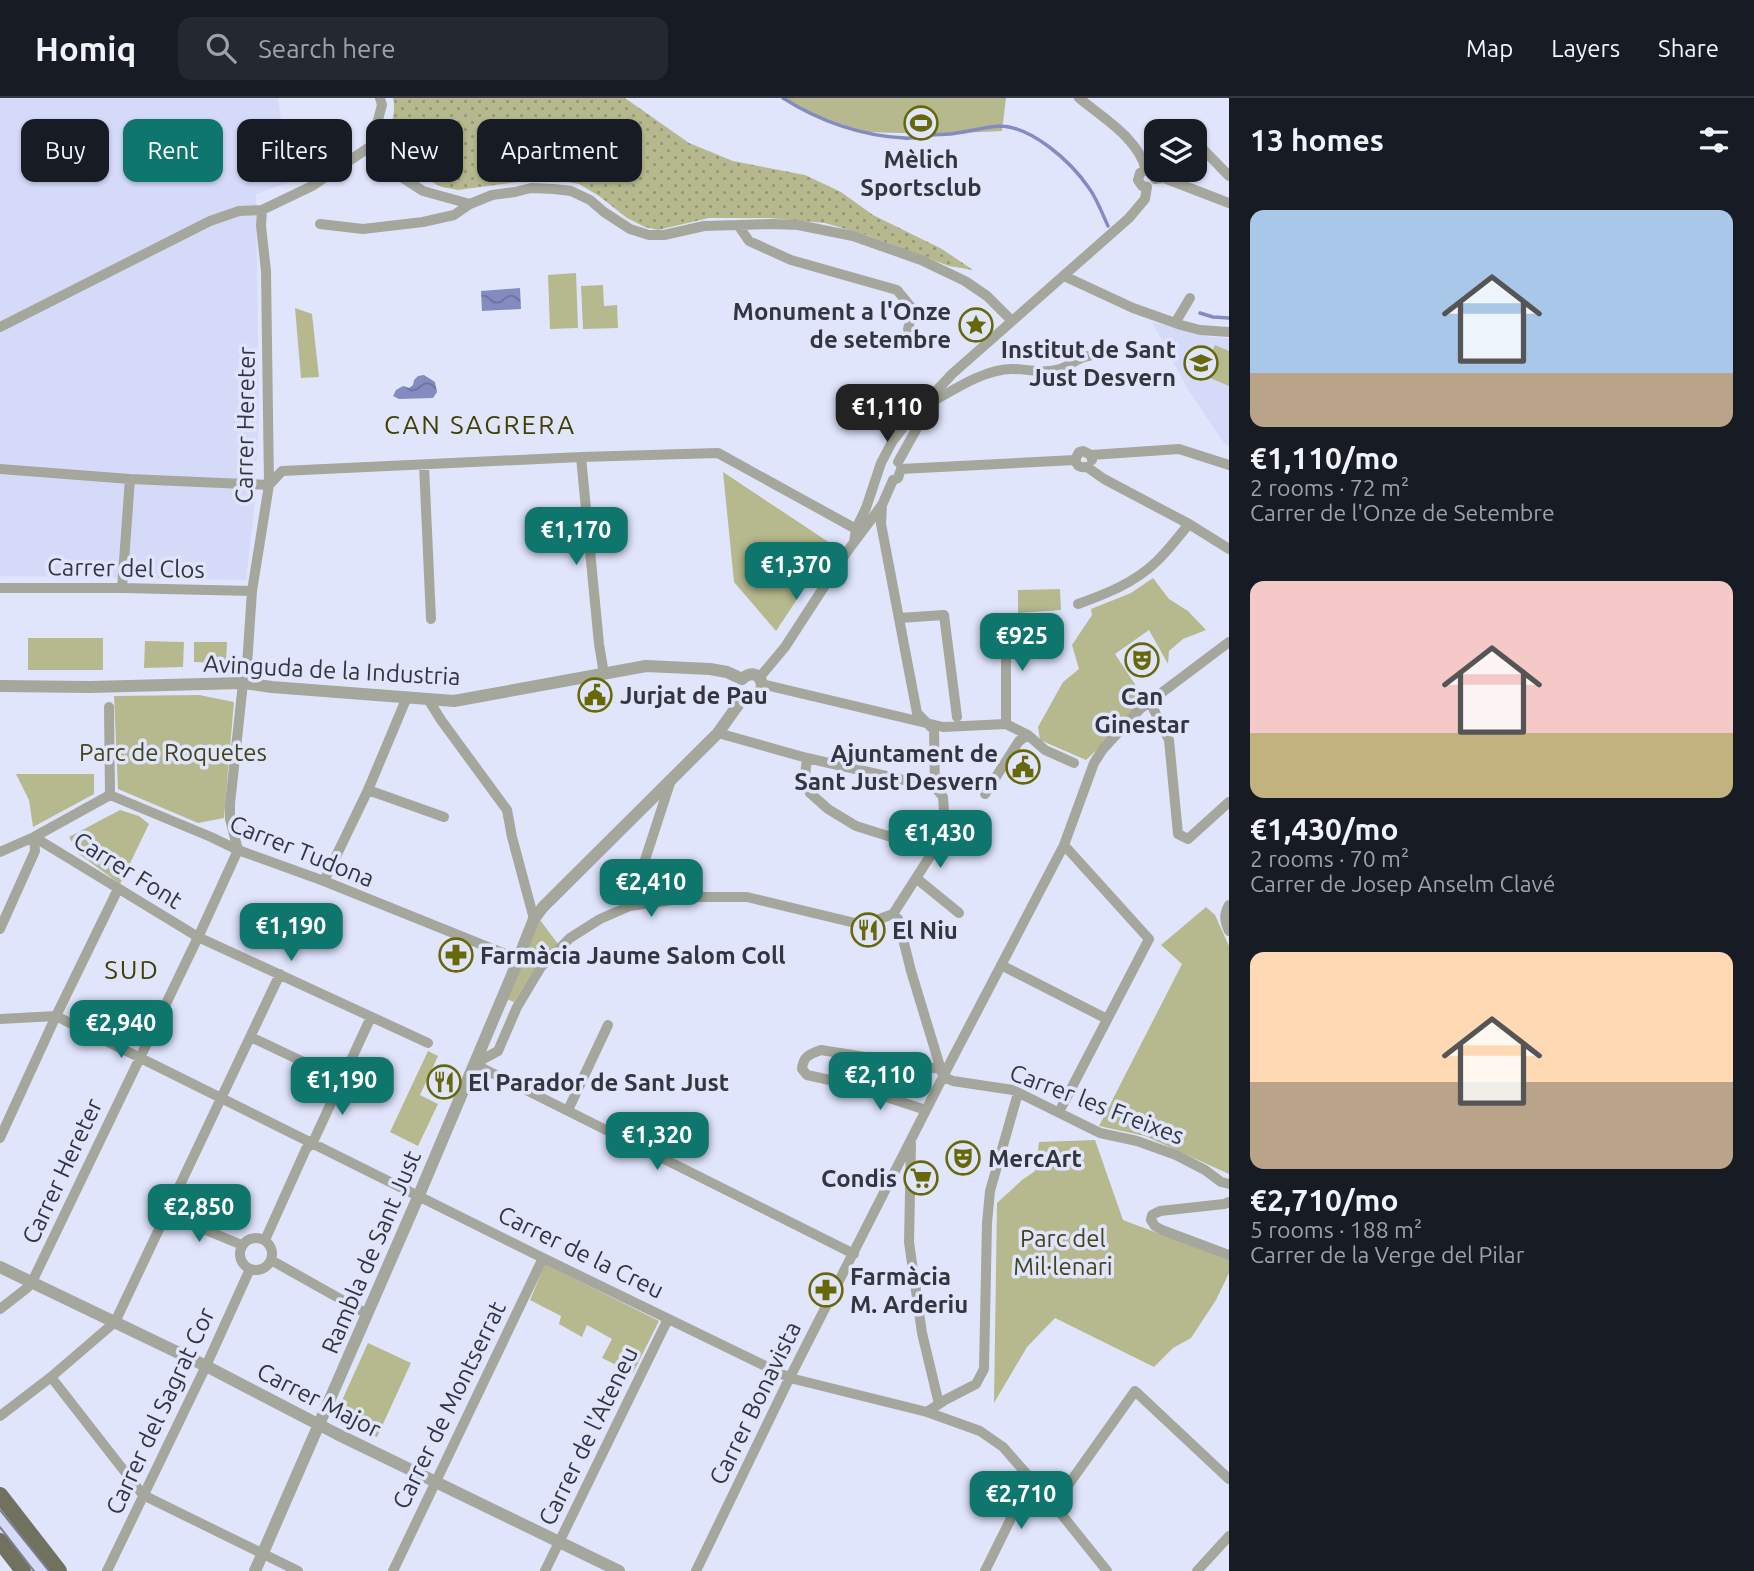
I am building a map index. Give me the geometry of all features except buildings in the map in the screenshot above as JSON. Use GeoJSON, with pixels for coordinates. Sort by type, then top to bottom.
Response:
{"type":"FeatureCollection","features":[{"type":"Feature","properties":{"kind":"main road"},"geometry":{"type":"LineString","coordinates":[[0,1495],[59,1571]]}},
{"type":"Feature","properties":{"kind":"main road"},"geometry":{"type":"LineString","coordinates":[[0,1541],[23,1571]]}},
{"type":"Feature","properties":{"kind":"street"},"geometry":{"type":"LineString","coordinates":[[378,119],[382,106],[380,98]]}},
{"type":"Feature","properties":{"kind":"street"},"geometry":{"type":"LineString","coordinates":[[1079,98],[1130,140],[1144,161]]}},
{"type":"Feature","properties":{"kind":"street"},"geometry":{"type":"LineString","coordinates":[[0,327],[209,221],[239,211],[262,209],[312,186],[366,149]]}},
{"type":"Feature","properties":{"kind":"street"},"geometry":{"type":"LineString","coordinates":[[1207,153],[1229,176]]}},
{"type":"Feature","properties":{"kind":"street"},"geometry":{"type":"LineString","coordinates":[[1144,171],[1140,173],[1138,180],[1141,185],[1164,178],[1229,203]]}},
{"type":"Feature","properties":{"kind":"street"},"geometry":{"type":"LineString","coordinates":[[409,182],[423,191],[470,204]]}},
{"type":"Feature","properties":{"kind":"street"},"geometry":{"type":"LineString","coordinates":[[854,542],[856,529],[880,467],[892,442],[905,425],[951,373],[1129,218],[1145,200],[1151,183]]}},
{"type":"Feature","properties":{"kind":"street"},"geometry":{"type":"LineString","coordinates":[[320,224],[363,229],[423,222],[454,215],[470,204],[492,195],[531,188],[571,191],[590,200],[614,219],[639,233],[649,235],[664,235],[704,226],[773,224],[806,226],[853,236],[897,251],[965,281],[987,296],[1011,320]]}},
{"type":"Feature","properties":{"kind":"street","name":"Carrer Hereter"},"geometry":{"type":"LineString","coordinates":[[0,1309],[32,1282],[238,850],[230,819],[247,665],[252,591],[269,485],[266,271],[262,209]]}},
{"type":"Feature","properties":{"kind":"street"},"geometry":{"type":"LineString","coordinates":[[738,225],[749,240],[791,260],[897,290],[910,306],[908,329]]}},
{"type":"Feature","properties":{"kind":"street"},"geometry":{"type":"LineString","coordinates":[[1064,275],[1133,308],[1175,323],[1200,330],[1229,332]]}},
{"type":"Feature","properties":{"kind":"street"},"geometry":{"type":"LineString","coordinates":[[1175,323],[1189,298]]}},
{"type":"Feature","properties":{"kind":"street"},"geometry":{"type":"LineString","coordinates":[[932,402],[965,383],[1002,369],[1051,371],[1062,369],[1081,356],[1089,355]]}},
{"type":"Feature","properties":{"kind":"street"},"geometry":{"type":"LineString","coordinates":[[880,467],[884,479],[898,478],[900,465],[940,387]]}},
{"type":"Feature","properties":{"kind":"street"},"geometry":{"type":"LineString","coordinates":[[1075,460],[1079,452],[1088,452],[1091,455],[1179,449],[1229,465]]}},
{"type":"Feature","properties":{"kind":"street"},"geometry":{"type":"LineString","coordinates":[[0,469],[130,479],[269,485],[282,471],[718,453],[856,529]]}},
{"type":"Feature","properties":{"kind":"street"},"geometry":{"type":"LineString","coordinates":[[1075,460],[1082,468],[1087,467],[1092,462],[1091,455]]}},
{"type":"Feature","properties":{"kind":"street"},"geometry":{"type":"LineString","coordinates":[[581,457],[604,674]]}},
{"type":"Feature","properties":{"kind":"street"},"geometry":{"type":"LineString","coordinates":[[880,467],[886,459],[892,459],[900,465],[1075,460]]}},
{"type":"Feature","properties":{"kind":"street"},"geometry":{"type":"LineString","coordinates":[[424,464],[431,619]]}},
{"type":"Feature","properties":{"kind":"street"},"geometry":{"type":"LineString","coordinates":[[1087,467],[1229,549]]}},
{"type":"Feature","properties":{"kind":"street"},"geometry":{"type":"LineString","coordinates":[[122,587],[130,479]]}},
{"type":"Feature","properties":{"kind":"street"},"geometry":{"type":"LineString","coordinates":[[893,480],[882,505],[854,542],[761,681],[761,690],[751,697],[741,691],[742,679],[748,675],[756,676],[761,681],[943,727],[1006,724],[1028,735],[1045,750],[1074,763]]}},
{"type":"Feature","properties":{"kind":"street"},"geometry":{"type":"LineString","coordinates":[[474,1064],[498,1051],[517,1007],[541,967],[570,937],[600,919],[630,906],[693,897],[747,897],[855,923],[892,917],[943,836],[945,826],[943,797],[935,787],[934,730],[917,712],[881,524],[882,505]]}},
{"type":"Feature","properties":{"kind":"street"},"geometry":{"type":"LineString","coordinates":[[1078,604],[1108,593],[1136,578],[1156,562],[1189,524]]}},
{"type":"Feature","properties":{"kind":"street","name":"Carrer del Clos"},"geometry":{"type":"LineString","coordinates":[[0,588],[122,587],[252,591]]}},
{"type":"Feature","properties":{"kind":"street"},"geometry":{"type":"LineString","coordinates":[[899,618],[944,615],[957,717]]}},
{"type":"Feature","properties":{"kind":"street"},"geometry":{"type":"LineString","coordinates":[[1006,622],[1006,724]]}},
{"type":"Feature","properties":{"kind":"street"},"geometry":{"type":"LineString","coordinates":[[942,1073],[1064,845],[1094,763],[1103,749],[1140,709],[1229,642]]}},
{"type":"Feature","properties":{"kind":"street","name":"Avinguda de la Industria"},"geometry":{"type":"LineString","coordinates":[[0,686],[90,687],[243,683],[454,701],[646,666],[710,669],[727,672],[742,679]]}},
{"type":"Feature","properties":{"kind":"street","name":"Rambla de Sant Just"},"geometry":{"type":"LineString","coordinates":[[255,1571],[419,1195],[534,919],[718,733],[745,695]]}},
{"type":"Feature","properties":{"kind":"street"},"geometry":{"type":"LineString","coordinates":[[324,881],[368,790],[407,698]]}},
{"type":"Feature","properties":{"kind":"street"},"geometry":{"type":"LineString","coordinates":[[428,699],[507,810],[534,919]]}},
{"type":"Feature","properties":{"kind":"street"},"geometry":{"type":"LineString","coordinates":[[1150,702],[1169,740],[1178,834],[1188,839],[1229,802]]}},
{"type":"Feature","properties":{"kind":"street"},"geometry":{"type":"LineString","coordinates":[[0,852],[34,837],[110,795],[109,707]]}},
{"type":"Feature","properties":{"kind":"street"},"geometry":{"type":"LineString","coordinates":[[718,733],[807,758],[935,787]]}},
{"type":"Feature","properties":{"kind":"street"},"geometry":{"type":"LineString","coordinates":[[985,793],[1019,741],[1028,735]]}},
{"type":"Feature","properties":{"kind":"street"},"geometry":{"type":"LineString","coordinates":[[807,758],[805,776],[810,793],[828,809],[856,826],[888,836],[938,841]]}},
{"type":"Feature","properties":{"kind":"street"},"geometry":{"type":"LineString","coordinates":[[630,906],[671,780]]}},
{"type":"Feature","properties":{"kind":"street"},"geometry":{"type":"LineString","coordinates":[[368,790],[444,817]]}},
{"type":"Feature","properties":{"kind":"street","name":"Carrer Tudona"},"geometry":{"type":"LineString","coordinates":[[110,795],[238,850],[324,881],[518,959]]}},
{"type":"Feature","properties":{"kind":"street"},"geometry":{"type":"LineString","coordinates":[[0,929],[36,851],[34,837]]}},
{"type":"Feature","properties":{"kind":"street","name":"Carrer Font"},"geometry":{"type":"LineString","coordinates":[[34,837],[198,937],[428,1044]]}},
{"type":"Feature","properties":{"kind":"street"},"geometry":{"type":"LineString","coordinates":[[1059,1112],[1149,939],[1064,845]]}},
{"type":"Feature","properties":{"kind":"street"},"geometry":{"type":"LineString","coordinates":[[916,878],[959,913]]}},
{"type":"Feature","properties":{"kind":"street"},"geometry":{"type":"LineString","coordinates":[[0,1138],[118,889]]}},
{"type":"Feature","properties":{"kind":"street"},"geometry":{"type":"LineString","coordinates":[[1229,905],[1224,919],[1229,931]]}},
{"type":"Feature","properties":{"kind":"street"},"geometry":{"type":"LineString","coordinates":[[892,917],[942,1073]]}},
{"type":"Feature","properties":{"kind":"street"},"geometry":{"type":"LineString","coordinates":[[1002,965],[1107,1019]]}},
{"type":"Feature","properties":{"kind":"street"},"geometry":{"type":"LineString","coordinates":[[0,1416],[115,1322],[280,974]]}},
{"type":"Feature","properties":{"kind":"street"},"geometry":{"type":"LineString","coordinates":[[499,1007],[517,1007]]}},
{"type":"Feature","properties":{"kind":"street","name":"Carrer de la Creu"},"geometry":{"type":"LineString","coordinates":[[0,1019],[56,1016],[790,1378],[927,1412],[980,1431],[1003,1447],[1107,1571]]}},
{"type":"Feature","properties":{"kind":"street"},"geometry":{"type":"LineString","coordinates":[[265,1240],[371,1017]]}},
{"type":"Feature","properties":{"kind":"street"},"geometry":{"type":"LineString","coordinates":[[568,1110],[608,1025]]}},
{"type":"Feature","properties":{"kind":"street"},"geometry":{"type":"LineString","coordinates":[[251,1037],[369,1093],[375,1080],[348,1067]]}},
{"type":"Feature","properties":{"kind":"street","name":"Carrer les Freixes"},"geometry":{"type":"LineString","coordinates":[[926,1110],[807,1074],[802,1069],[802,1061],[808,1055],[821,1050],[942,1073],[953,1081],[1013,1090],[1100,1133],[1138,1141],[1177,1155],[1229,1184]]}},
{"type":"Feature","properties":{"kind":"street"},"geometry":{"type":"LineString","coordinates":[[474,1064],[854,1254]]}},
{"type":"Feature","properties":{"kind":"street","name":"Carrer Bonavista"},"geometry":{"type":"LineString","coordinates":[[696,1571],[942,1073]]}},
{"type":"Feature","properties":{"kind":"street"},"geometry":{"type":"LineString","coordinates":[[927,1412],[976,1384],[984,1369],[990,1191],[1018,1093]]}},
{"type":"Feature","properties":{"kind":"street"},"geometry":{"type":"LineString","coordinates":[[911,1140],[909,1242],[922,1333],[939,1404]]}},
{"type":"Feature","properties":{"kind":"street"},"geometry":{"type":"LineString","coordinates":[[1229,1202],[1160,1211],[1152,1215],[1151,1220],[1162,1230],[1229,1255]]}},
{"type":"Feature","properties":{"kind":"street"},"geometry":{"type":"LineString","coordinates":[[167,1214],[242,1245]]}},
{"type":"Feature","properties":{"kind":"street"},"geometry":{"type":"LineString","coordinates":[[246,1240],[265,1240],[271,1249],[271,1260],[262,1268],[250,1269],[244,1265],[240,1252],[246,1240]]}},
{"type":"Feature","properties":{"kind":"street","name":"Carrer de Montserrat"},"geometry":{"type":"LineString","coordinates":[[393,1571],[544,1258]]}},
{"type":"Feature","properties":{"kind":"street"},"geometry":{"type":"LineString","coordinates":[[271,1260],[367,1314]]}},
{"type":"Feature","properties":{"kind":"street","name":"Carrer Major"},"geometry":{"type":"LineString","coordinates":[[0,1267],[619,1571]]}},
{"type":"Feature","properties":{"kind":"street","name":"Carrer del Sagrat Cor"},"geometry":{"type":"LineString","coordinates":[[107,1571],[250,1269]]}},
{"type":"Feature","properties":{"kind":"street","name":"Carrer de l'Ateneu"},"geometry":{"type":"LineString","coordinates":[[545,1571],[668,1319]]}},
{"type":"Feature","properties":{"kind":"street"},"geometry":{"type":"LineString","coordinates":[[51,1377],[143,1495],[298,1571]]}},
{"type":"Feature","properties":{"kind":"street"},"geometry":{"type":"LineString","coordinates":[[1054,1505],[1135,1391],[1229,1479]]}},
{"type":"Feature","properties":{"kind":"street"},"geometry":{"type":"LineString","coordinates":[[985,1571],[1031,1478]]}},
{"type":"Feature","properties":{"kind":"street"},"geometry":{"type":"LineString","coordinates":[[1197,1571],[1229,1536]]}},
{"type":"Feature","properties":{"kind":"shaded area"},"geometry":{"type":"Polygon","coordinates":[[[0,98],[278,98],[281,119],[237,119],[237,182],[290,182],[256,194],[259,417],[254,510],[246,580],[0,576],[0,98]]]}},
{"type":"Feature","properties":{"kind":"shaded area","name":"Institut de Sant Just Desvern"},"geometry":{"type":"Polygon","coordinates":[[[1152,322],[1210,337],[1229,338],[1229,446],[1224,443],[1187,388],[1152,322]]]}},
{"type":"Feature","properties":{"kind":"shaded area"},"geometry":{"type":"Polygon","coordinates":[[[0,1504],[51,1571],[30,1571],[0,1532],[0,1504]]]}},
{"type":"Feature","properties":{"kind":"green space"},"geometry":{"type":"Polygon","coordinates":[[[393,98],[625,98],[689,143],[733,161],[805,175],[841,192],[873,215],[942,249],[973,270],[949,266],[825,223],[769,218],[709,218],[658,230],[645,227],[627,218],[579,184],[568,182],[642,182],[642,119],[477,119],[477,182],[517,182],[458,190],[442,187],[432,182],[463,182],[463,119],[392,119],[393,98]]]}},
{"type":"Feature","properties":{"kind":"green space","name":"Mèlich Sportsclub"},"geometry":{"type":"Polygon","coordinates":[[[785,98],[1006,98],[1002,131],[940,134],[863,132],[816,115],[785,98]]]}},
{"type":"Feature","properties":{"kind":"green space"},"geometry":{"type":"Polygon","coordinates":[[[576,273],[578,328],[550,329],[548,275],[576,273]]]}},
{"type":"Feature","properties":{"kind":"green space"},"geometry":{"type":"Polygon","coordinates":[[[603,285],[604,306],[617,305],[618,328],[583,329],[581,286],[603,285]]]}},
{"type":"Feature","properties":{"kind":"green space"},"geometry":{"type":"Polygon","coordinates":[[[295,308],[312,314],[319,377],[301,378],[295,308]]]}},
{"type":"Feature","properties":{"kind":"green space"},"geometry":{"type":"Polygon","coordinates":[[[1215,345],[1229,351],[1229,386],[1203,375],[1215,345]]]}},
{"type":"Feature","properties":{"kind":"green space"},"geometry":{"type":"Polygon","coordinates":[[[723,472],[833,545],[776,631],[734,582],[723,472]]]}},
{"type":"Feature","properties":{"kind":"green space"},"geometry":{"type":"Polygon","coordinates":[[[1153,578],[1169,599],[1188,611],[1206,630],[1183,639],[1169,651],[1168,664],[1149,630],[1115,654],[1144,698],[1120,728],[1086,760],[1040,740],[1038,727],[1063,682],[1079,669],[1072,645],[1092,615],[1091,609],[1131,593],[1153,578]]]}},
{"type":"Feature","properties":{"kind":"green space"},"geometry":{"type":"Polygon","coordinates":[[[1060,589],[1061,610],[1018,613],[1018,590],[1060,589]]]}},
{"type":"Feature","properties":{"kind":"green space"},"geometry":{"type":"Polygon","coordinates":[[[28,638],[103,638],[103,670],[28,670],[28,638]]]}},
{"type":"Feature","properties":{"kind":"green space"},"geometry":{"type":"Polygon","coordinates":[[[145,641],[184,642],[183,667],[144,668],[145,641]]]}},
{"type":"Feature","properties":{"kind":"green space"},"geometry":{"type":"Polygon","coordinates":[[[194,642],[227,642],[226,663],[194,662],[194,642]]]}},
{"type":"Feature","properties":{"kind":"green space","name":"Parc de Roquetes"},"geometry":{"type":"Polygon","coordinates":[[[199,695],[234,702],[224,818],[198,823],[118,789],[114,696],[199,695]]]}},
{"type":"Feature","properties":{"kind":"green space"},"geometry":{"type":"Polygon","coordinates":[[[16,774],[94,774],[94,794],[33,827],[29,800],[16,774]]]}},
{"type":"Feature","properties":{"kind":"green space"},"geometry":{"type":"Polygon","coordinates":[[[120,810],[139,816],[149,824],[120,884],[79,854],[69,837],[120,810]]]}},
{"type":"Feature","properties":{"kind":"green space"},"geometry":{"type":"Polygon","coordinates":[[[1206,907],[1215,915],[1229,946],[1229,1174],[1145,1136],[1099,1126],[1182,964],[1161,945],[1206,907]]]}},
{"type":"Feature","properties":{"kind":"green space"},"geometry":{"type":"Polygon","coordinates":[[[540,920],[558,944],[533,971],[514,1002],[506,999],[540,920]]]}},
{"type":"Feature","properties":{"kind":"green space"},"geometry":{"type":"Polygon","coordinates":[[[428,1051],[438,1056],[420,1095],[438,1104],[418,1146],[390,1132],[428,1051]]]}},
{"type":"Feature","properties":{"kind":"green space","name":"Parc del Mil·lenari"},"geometry":{"type":"Polygon","coordinates":[[[1095,1140],[1123,1220],[1229,1260],[1229,1273],[1216,1300],[1191,1338],[1173,1348],[1154,1367],[1055,1318],[1027,1347],[994,1403],[997,1203],[1035,1171],[1039,1142],[1095,1140]]]}},
{"type":"Feature","properties":{"kind":"green space"},"geometry":{"type":"Polygon","coordinates":[[[545,1264],[659,1321],[633,1373],[602,1358],[612,1339],[587,1325],[582,1337],[559,1324],[561,1316],[530,1300],[545,1264]]]}},
{"type":"Feature","properties":{"kind":"green space"},"geometry":{"type":"Polygon","coordinates":[[[368,1343],[411,1363],[377,1437],[334,1418],[368,1343]]]}},
{"type":"Feature","properties":{"kind":"water"},"geometry":{"type":"Polygon","coordinates":[[[520,288],[521,309],[482,311],[481,291],[520,288]]]}},
{"type":"Feature","properties":{"kind":"water"},"geometry":{"type":"Polygon","coordinates":[[[424,375],[435,382],[437,392],[433,398],[399,399],[393,396],[396,390],[403,386],[409,388],[418,376],[424,375]]]}},
{"type":"Feature","properties":{"kind":"waterway"},"geometry":{"type":"LineString","coordinates":[[783,98],[811,114],[841,126],[888,137],[954,134],[999,126],[1024,132],[1050,147],[1072,167],[1092,192],[1108,226]]}},
{"type":"Feature","properties":{"kind":"waterway"},"geometry":{"type":"LineString","coordinates":[[1200,313],[1229,318]]}},
{"type":"Feature","properties":{"kind":"tram line"},"geometry":{"type":"LineString","coordinates":[[0,1510],[49,1571]]}},
{"type":"Feature","properties":{"kind":"tram line"},"geometry":{"type":"LineString","coordinates":[[0,1527],[34,1571]]}},
{"type":"Feature","properties":{"kind":"place","name":"Mèlich Sportsclub"},"geometry":{"type":"Point","coordinates":[921,123]}},
{"type":"Feature","properties":{"kind":"place","name":"Monument a l'Onze de setembre"},"geometry":{"type":"Point","coordinates":[976,325]}},
{"type":"Feature","properties":{"kind":"place","name":"Institut de Sant Just Desvern"},"geometry":{"type":"Point","coordinates":[1201,363]}},
{"type":"Feature","properties":{"kind":"place","name":"Can Ginestar"},"geometry":{"type":"Point","coordinates":[1142,660]}},
{"type":"Feature","properties":{"kind":"place","name":"Jurjat de Pau"},"geometry":{"type":"Point","coordinates":[595,695]}},
{"type":"Feature","properties":{"kind":"place","name":"Ajuntament de Sant Just Desvern"},"geometry":{"type":"Point","coordinates":[1023,767]}},
{"type":"Feature","properties":{"kind":"place","name":"El Niu"},"geometry":{"type":"Point","coordinates":[868,930]}},
{"type":"Feature","properties":{"kind":"place","name":"Farmàcia Jaume Salom Coll"},"geometry":{"type":"Point","coordinates":[456,955]}},
{"type":"Feature","properties":{"kind":"place","name":"El Parador de Sant Just"},"geometry":{"type":"Point","coordinates":[444,1082]}},
{"type":"Feature","properties":{"kind":"place","name":"MercArt"},"geometry":{"type":"Point","coordinates":[963,1158]}},
{"type":"Feature","properties":{"kind":"place","name":"Condis"},"geometry":{"type":"Point","coordinates":[921,1178]}},
{"type":"Feature","properties":{"kind":"place","name":"Farmàcia M. Arderiu"},"geometry":{"type":"Point","coordinates":[826,1290]}},
{"type":"Feature","properties":{"kind":"district","name":"CAN SAGRERA"},"geometry":{"type":"Point","coordinates":[480,424]}},
{"type":"Feature","properties":{"kind":"district","name":"SUD"},"geometry":{"type":"Point","coordinates":[132,969]}}]}
